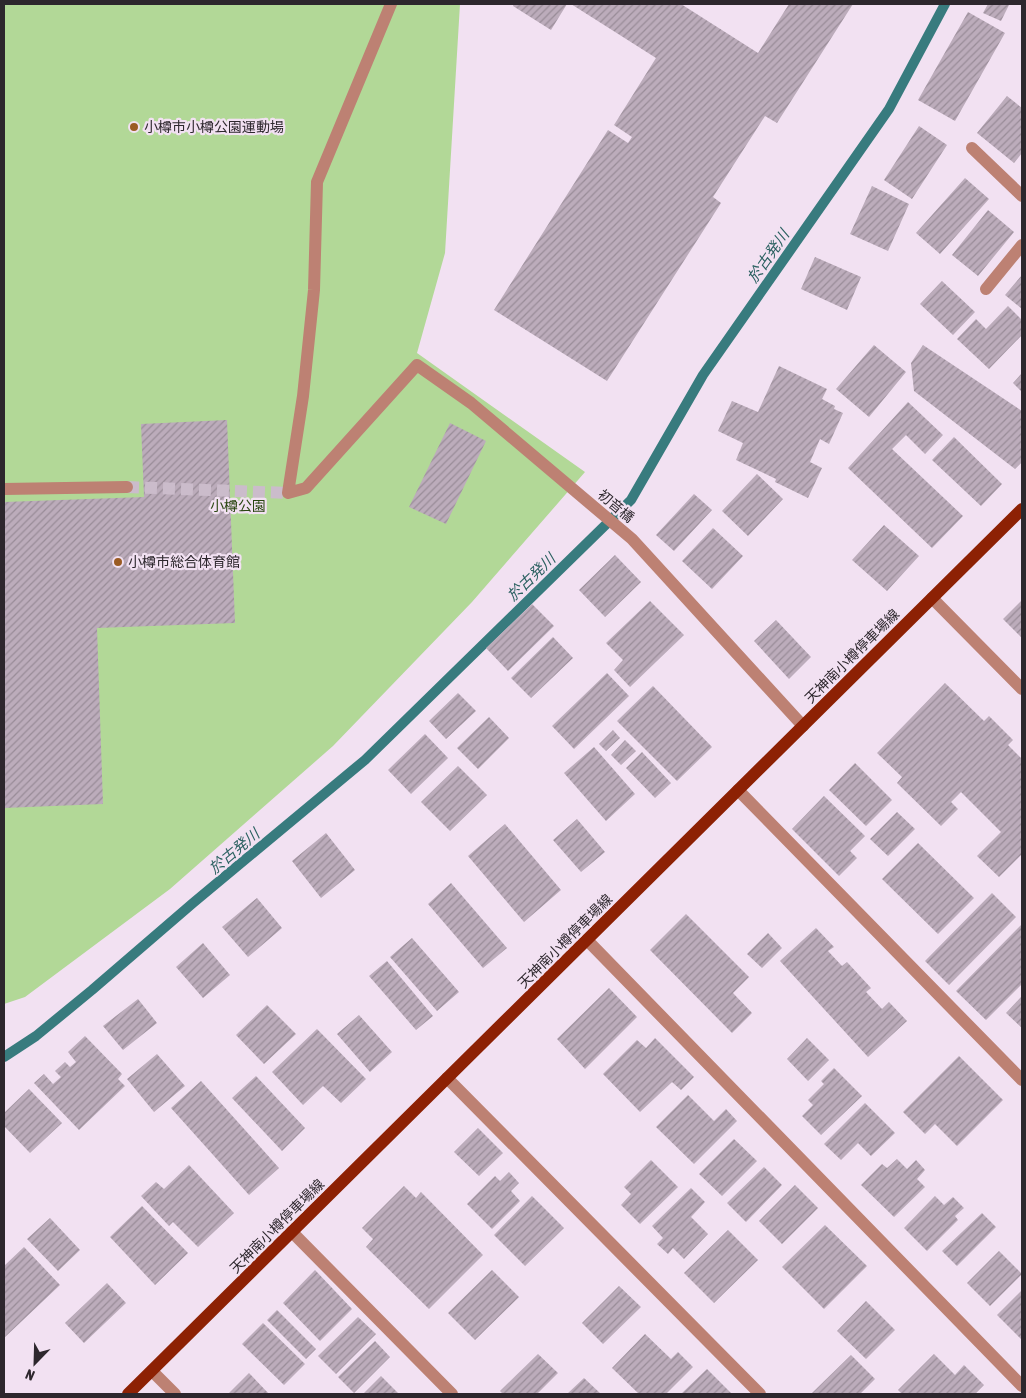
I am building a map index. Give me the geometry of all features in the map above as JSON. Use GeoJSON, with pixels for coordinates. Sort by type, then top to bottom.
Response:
{"type":"FeatureCollection","features":[{"type":"Feature","properties":{"kind":"main road","name":"天神南小樽停車場線"},"geometry":{"type":"LineString","coordinates":[[128,1394],[1022,509]]}},
{"type":"Feature","properties":{"kind":"street","name":"初音橋"},"geometry":{"type":"LineString","coordinates":[[391,4],[317,182],[314,290],[303,396],[288,493],[306,488],[417,365],[471,403],[632,539],[803,726]]}},
{"type":"Feature","properties":{"kind":"street"},"geometry":{"type":"LineString","coordinates":[[972,148],[1022,196]]}},
{"type":"Feature","properties":{"kind":"street"},"geometry":{"type":"LineString","coordinates":[[986,290],[1022,245]]}},
{"type":"Feature","properties":{"kind":"street"},"geometry":{"type":"LineString","coordinates":[[4,489],[127,488]]}},
{"type":"Feature","properties":{"kind":"street"},"geometry":{"type":"LineString","coordinates":[[932,598],[1022,689]]}},
{"type":"Feature","properties":{"kind":"street"},"geometry":{"type":"LineString","coordinates":[[738,790],[1022,1080]]}},
{"type":"Feature","properties":{"kind":"street"},"geometry":{"type":"LineString","coordinates":[[587,940],[1022,1386]]}},
{"type":"Feature","properties":{"kind":"street"},"geometry":{"type":"LineString","coordinates":[[447,1078],[760,1394]]}},
{"type":"Feature","properties":{"kind":"street"},"geometry":{"type":"LineString","coordinates":[[292,1232],[452,1394]]}},
{"type":"Feature","properties":{"kind":"street"},"geometry":{"type":"LineString","coordinates":[[152,1370],[175,1394]]}},
{"type":"Feature","properties":{"kind":"green space","name":"小樽公園"},"geometry":{"type":"Polygon","coordinates":[[[4,4],[460,4],[445,253],[417,353],[585,472],[472,602],[333,746],[170,889],[25,997],[4,1004],[4,4]]]}},
{"type":"Feature","properties":{"kind":"building"},"geometry":{"type":"Polygon","coordinates":[[[514,4],[567,4],[551,30],[513,6],[514,4]]]}},
{"type":"Feature","properties":{"kind":"building"},"geometry":{"type":"Polygon","coordinates":[[[571,4],[681,4],[758,53],[789,4],[853,4],[777,123],[765,116],[713,197],[721,203],[607,381],[494,310],[608,130],[628,143],[632,137],[614,125],[656,58],[571,4]]]}},
{"type":"Feature","properties":{"kind":"building"},"geometry":{"type":"Polygon","coordinates":[[[988,4],[1009,5],[1001,21],[983,13],[988,4]]]}},
{"type":"Feature","properties":{"kind":"building"},"geometry":{"type":"Polygon","coordinates":[[[968,12],[1005,33],[955,121],[918,100],[968,12]]]}},
{"type":"Feature","properties":{"kind":"building"},"geometry":{"type":"Polygon","coordinates":[[[1007,96],[1022,108],[1022,153],[1014,163],[977,133],[1007,96]]]}},
{"type":"Feature","properties":{"kind":"building"},"geometry":{"type":"Polygon","coordinates":[[[919,126],[947,145],[912,199],[884,180],[919,126]]]}},
{"type":"Feature","properties":{"kind":"building"},"geometry":{"type":"Polygon","coordinates":[[[965,178],[989,199],[940,254],[916,233],[965,178]]]}},
{"type":"Feature","properties":{"kind":"building"},"geometry":{"type":"Polygon","coordinates":[[[872,186],[909,204],[888,251],[850,234],[872,186]]]}},
{"type":"Feature","properties":{"kind":"building"},"geometry":{"type":"Polygon","coordinates":[[[988,210],[1014,232],[978,276],[952,255],[988,210]]]}},
{"type":"Feature","properties":{"kind":"building"},"geometry":{"type":"Polygon","coordinates":[[[815,257],[861,277],[847,310],[801,289],[815,257]]]}},
{"type":"Feature","properties":{"kind":"building"},"geometry":{"type":"Polygon","coordinates":[[[1022,275],[1022,309],[1005,295],[1022,275]]]}},
{"type":"Feature","properties":{"kind":"building"},"geometry":{"type":"Polygon","coordinates":[[[942,281],[975,312],[953,335],[920,304],[942,281]]]}},
{"type":"Feature","properties":{"kind":"building"},"geometry":{"type":"Polygon","coordinates":[[[1008,306],[1022,320],[1022,335],[989,369],[957,339],[976,319],[986,329],[1008,306]]]}},
{"type":"Feature","properties":{"kind":"building"},"geometry":{"type":"Polygon","coordinates":[[[874,345],[906,372],[869,417],[836,389],[874,345]]]}},
{"type":"Feature","properties":{"kind":"building"},"geometry":{"type":"Polygon","coordinates":[[[923,345],[1022,411],[1022,462],[1015,469],[914,391],[911,363],[923,345]]]}},
{"type":"Feature","properties":{"kind":"building"},"geometry":{"type":"Polygon","coordinates":[[[779,366],[827,389],[822,399],[835,406],[834,409],[843,413],[829,444],[820,439],[810,462],[822,468],[808,498],[775,482],[776,479],[736,460],[743,443],[718,431],[732,401],[758,412],[779,366]]]}},
{"type":"Feature","properties":{"kind":"building"},"geometry":{"type":"Polygon","coordinates":[[[1022,373],[1022,392],[1013,383],[1022,373]]]}},
{"type":"Feature","properties":{"kind":"building"},"geometry":{"type":"Polygon","coordinates":[[[908,402],[943,435],[925,454],[906,435],[892,449],[963,516],[932,548],[848,468],[908,402]]]}},
{"type":"Feature","properties":{"kind":"building","name":"小樽市総合体育館"},"geometry":{"type":"Polygon","coordinates":[[[227,420],[235,623],[97,628],[103,804],[4,808],[4,502],[144,497],[141,424],[227,420]]]}},
{"type":"Feature","properties":{"kind":"building"},"geometry":{"type":"Polygon","coordinates":[[[450,423],[486,441],[446,524],[409,507],[450,423]]]}},
{"type":"Feature","properties":{"kind":"building"},"geometry":{"type":"Polygon","coordinates":[[[954,437],[1002,484],[981,506],[932,460],[954,437]]]}},
{"type":"Feature","properties":{"kind":"building"},"geometry":{"type":"Polygon","coordinates":[[[757,474],[783,499],[748,536],[722,511],[757,474]]]}},
{"type":"Feature","properties":{"kind":"building"},"geometry":{"type":"Polygon","coordinates":[[[694,494],[712,510],[674,551],[656,535],[694,494]]]}},
{"type":"Feature","properties":{"kind":"building"},"geometry":{"type":"Polygon","coordinates":[[[884,525],[919,556],[887,591],[852,560],[884,525]]]}},
{"type":"Feature","properties":{"kind":"building"},"geometry":{"type":"Polygon","coordinates":[[[713,528],[743,556],[712,589],[682,561],[713,528]]]}},
{"type":"Feature","properties":{"kind":"building"},"geometry":{"type":"Polygon","coordinates":[[[615,555],[641,582],[605,617],[579,590],[615,555]]]}},
{"type":"Feature","properties":{"kind":"building"},"geometry":{"type":"Polygon","coordinates":[[[1022,600],[1022,638],[1003,619],[1022,600]]]}},
{"type":"Feature","properties":{"kind":"building"},"geometry":{"type":"Polygon","coordinates":[[[650,601],[684,635],[630,687],[614,670],[623,660],[606,643],[650,601]]]}},
{"type":"Feature","properties":{"kind":"building"},"geometry":{"type":"Polygon","coordinates":[[[532,604],[554,626],[508,671],[486,648],[532,604]]]}},
{"type":"Feature","properties":{"kind":"building"},"geometry":{"type":"Polygon","coordinates":[[[776,620],[811,657],[789,679],[754,641],[776,620]]]}},
{"type":"Feature","properties":{"kind":"building"},"geometry":{"type":"Polygon","coordinates":[[[553,637],[573,658],[531,698],[511,678],[553,637]]]}},
{"type":"Feature","properties":{"kind":"building"},"geometry":{"type":"Polygon","coordinates":[[[607,673],[629,696],[574,749],[552,726],[607,673]]]}},
{"type":"Feature","properties":{"kind":"building"},"geometry":{"type":"Polygon","coordinates":[[[945,683],[984,721],[989,716],[1013,740],[1008,745],[1022,759],[1022,854],[999,877],[977,856],[1001,832],[961,792],[951,802],[958,809],[941,826],[897,783],[902,777],[877,753],[945,683]]]}},
{"type":"Feature","properties":{"kind":"building"},"geometry":{"type":"Polygon","coordinates":[[[653,686],[712,747],[677,781],[617,721],[653,686]]]}},
{"type":"Feature","properties":{"kind":"building"},"geometry":{"type":"Polygon","coordinates":[[[458,693],[476,711],[446,739],[429,721],[458,693]]]}},
{"type":"Feature","properties":{"kind":"building"},"geometry":{"type":"Polygon","coordinates":[[[489,717],[509,738],[478,769],[457,748],[489,717]]]}},
{"type":"Feature","properties":{"kind":"building"},"geometry":{"type":"Polygon","coordinates":[[[613,730],[620,738],[606,751],[599,744],[613,730]]]}},
{"type":"Feature","properties":{"kind":"building"},"geometry":{"type":"Polygon","coordinates":[[[425,734],[448,758],[411,794],[388,770],[425,734]]]}},
{"type":"Feature","properties":{"kind":"building"},"geometry":{"type":"Polygon","coordinates":[[[625,740],[636,751],[621,765],[611,755],[625,740]]]}},
{"type":"Feature","properties":{"kind":"building"},"geometry":{"type":"Polygon","coordinates":[[[594,747],[635,794],[606,821],[564,773],[594,747]]]}},
{"type":"Feature","properties":{"kind":"building"},"geometry":{"type":"Polygon","coordinates":[[[642,752],[671,783],[655,798],[626,768],[642,752]]]}},
{"type":"Feature","properties":{"kind":"building"},"geometry":{"type":"Polygon","coordinates":[[[855,763],[892,800],[866,826],[829,790],[855,763]]]}},
{"type":"Feature","properties":{"kind":"building"},"geometry":{"type":"Polygon","coordinates":[[[458,766],[487,795],[450,831],[421,802],[458,766]]]}},
{"type":"Feature","properties":{"kind":"building"},"geometry":{"type":"Polygon","coordinates":[[[824,796],[865,836],[850,851],[857,858],[839,876],[792,829],[824,796]]]}},
{"type":"Feature","properties":{"kind":"building"},"geometry":{"type":"Polygon","coordinates":[[[897,812],[915,829],[888,856],[870,839],[897,812]]]}},
{"type":"Feature","properties":{"kind":"building"},"geometry":{"type":"Polygon","coordinates":[[[577,819],[605,852],[581,872],[553,840],[577,819]]]}},
{"type":"Feature","properties":{"kind":"building"},"geometry":{"type":"Polygon","coordinates":[[[505,824],[561,890],[524,922],[468,856],[505,824]]]}},
{"type":"Feature","properties":{"kind":"building"},"geometry":{"type":"Polygon","coordinates":[[[326,833],[355,870],[321,898],[292,861],[326,833]]]}},
{"type":"Feature","properties":{"kind":"building"},"geometry":{"type":"Polygon","coordinates":[[[918,843],[974,898],[938,934],[882,879],[918,843]]]}},
{"type":"Feature","properties":{"kind":"building"},"geometry":{"type":"Polygon","coordinates":[[[451,883],[507,948],[483,968],[428,904],[451,883]]]}},
{"type":"Feature","properties":{"kind":"building"},"geometry":{"type":"Polygon","coordinates":[[[992,893],[1016,917],[949,985],[925,961],[992,893]]]}},
{"type":"Feature","properties":{"kind":"building"},"geometry":{"type":"Polygon","coordinates":[[[257,898],[282,928],[248,957],[222,927],[257,898]]]}},
{"type":"Feature","properties":{"kind":"building"},"geometry":{"type":"Polygon","coordinates":[[[686,914],[749,977],[733,993],[752,1013],[732,1033],[650,950],[686,914]]]}},
{"type":"Feature","properties":{"kind":"building"},"geometry":{"type":"Polygon","coordinates":[[[1022,924],[1022,984],[986,1020],[956,991],[1022,924]]]}},
{"type":"Feature","properties":{"kind":"building"},"geometry":{"type":"Polygon","coordinates":[[[816,928],[834,947],[828,951],[842,966],[847,962],[871,988],[866,992],[882,1009],[889,1002],[907,1021],[868,1057],[780,961],[816,928]]]}},
{"type":"Feature","properties":{"kind":"building"},"geometry":{"type":"Polygon","coordinates":[[[768,933],[782,948],[762,968],[747,954],[768,933]]]}},
{"type":"Feature","properties":{"kind":"building"},"geometry":{"type":"Polygon","coordinates":[[[412,938],[459,992],[437,1011],[390,957],[412,938]]]}},
{"type":"Feature","properties":{"kind":"building"},"geometry":{"type":"Polygon","coordinates":[[[203,943],[230,975],[203,998],[176,967],[203,943]]]}},
{"type":"Feature","properties":{"kind":"building"},"geometry":{"type":"Polygon","coordinates":[[[387,961],[433,1016],[416,1030],[369,976],[387,961]]]}},
{"type":"Feature","properties":{"kind":"building"},"geometry":{"type":"Polygon","coordinates":[[[609,988],[637,1017],[585,1069],[557,1039],[609,988]]]}},
{"type":"Feature","properties":{"kind":"building"},"geometry":{"type":"Polygon","coordinates":[[[1022,996],[1022,1028],[1006,1013],[1022,996]]]}},
{"type":"Feature","properties":{"kind":"building"},"geometry":{"type":"Polygon","coordinates":[[[138,999],[157,1023],[123,1050],[103,1026],[138,999]]]}},
{"type":"Feature","properties":{"kind":"building"},"geometry":{"type":"Polygon","coordinates":[[[267,1005],[296,1034],[264,1064],[236,1035],[267,1005]]]}},
{"type":"Feature","properties":{"kind":"building"},"geometry":{"type":"Polygon","coordinates":[[[359,1015],[392,1052],[370,1072],[337,1034],[359,1015]]]}},
{"type":"Feature","properties":{"kind":"building"},"geometry":{"type":"Polygon","coordinates":[[[317,1029],[366,1079],[341,1103],[323,1086],[303,1105],[272,1072],[317,1029]]]}},
{"type":"Feature","properties":{"kind":"building"},"geometry":{"type":"Polygon","coordinates":[[[85,1036],[122,1074],[118,1079],[125,1086],[79,1130],[34,1083],[44,1074],[53,1084],[61,1077],[55,1071],[65,1062],[70,1067],[76,1062],[68,1052],[85,1036]]]}},
{"type":"Feature","properties":{"kind":"building"},"geometry":{"type":"Polygon","coordinates":[[[655,1038],[694,1077],[681,1090],[672,1082],[640,1112],[603,1074],[637,1040],[646,1048],[655,1038]]]}},
{"type":"Feature","properties":{"kind":"building"},"geometry":{"type":"Polygon","coordinates":[[[807,1038],[829,1060],[808,1081],[787,1059],[807,1038]]]}},
{"type":"Feature","properties":{"kind":"building"},"geometry":{"type":"Polygon","coordinates":[[[157,1054],[185,1086],[154,1112],[127,1079],[157,1054]]]}},
{"type":"Feature","properties":{"kind":"building"},"geometry":{"type":"Polygon","coordinates":[[[959,1056],[1003,1100],[957,1146],[935,1124],[925,1134],[903,1112],[959,1056]]]}},
{"type":"Feature","properties":{"kind":"building"},"geometry":{"type":"Polygon","coordinates":[[[834,1068],[862,1096],[821,1135],[802,1116],[813,1105],[808,1100],[824,1084],[821,1081],[834,1068]]]}},
{"type":"Feature","properties":{"kind":"building"},"geometry":{"type":"Polygon","coordinates":[[[256,1076],[305,1128],[282,1151],[232,1098],[256,1076]]]}},
{"type":"Feature","properties":{"kind":"building"},"geometry":{"type":"Polygon","coordinates":[[[201,1081],[279,1168],[249,1195],[171,1108],[201,1081]]]}},
{"type":"Feature","properties":{"kind":"building"},"geometry":{"type":"Polygon","coordinates":[[[29,1089],[62,1123],[30,1153],[4,1126],[4,1113],[29,1089]]]}},
{"type":"Feature","properties":{"kind":"building"},"geometry":{"type":"Polygon","coordinates":[[[688,1095],[714,1121],[726,1109],[737,1121],[694,1164],[656,1127],[688,1095]]]}},
{"type":"Feature","properties":{"kind":"building"},"geometry":{"type":"Polygon","coordinates":[[[865,1103],[895,1133],[871,1156],[858,1143],[841,1160],[824,1144],[865,1103]]]}},
{"type":"Feature","properties":{"kind":"building"},"geometry":{"type":"Polygon","coordinates":[[[478,1128],[503,1153],[479,1176],[454,1152],[478,1128]]]}},
{"type":"Feature","properties":{"kind":"building"},"geometry":{"type":"Polygon","coordinates":[[[734,1139],[757,1161],[722,1196],[699,1174],[734,1139]]]}},
{"type":"Feature","properties":{"kind":"building"},"geometry":{"type":"Polygon","coordinates":[[[897,1159],[907,1169],[916,1160],[925,1170],[917,1179],[925,1187],[894,1217],[861,1185],[882,1164],[887,1168],[897,1159]]]}},
{"type":"Feature","properties":{"kind":"building"},"geometry":{"type":"Polygon","coordinates":[[[651,1160],[678,1187],[640,1224],[621,1205],[631,1194],[624,1187],[651,1160]]]}},
{"type":"Feature","properties":{"kind":"building"},"geometry":{"type":"Polygon","coordinates":[[[189,1165],[234,1213],[198,1247],[173,1222],[169,1226],[141,1196],[156,1182],[164,1189],[189,1165]]]}},
{"type":"Feature","properties":{"kind":"building"},"geometry":{"type":"Polygon","coordinates":[[[764,1167],[782,1185],[746,1222],[727,1203],[764,1167]]]}},
{"type":"Feature","properties":{"kind":"building"},"geometry":{"type":"Polygon","coordinates":[[[509,1172],[519,1183],[511,1191],[520,1201],[492,1229],[467,1204],[495,1176],[500,1181],[509,1172]]]}},
{"type":"Feature","properties":{"kind":"building"},"geometry":{"type":"Polygon","coordinates":[[[795,1185],[818,1208],[782,1244],[759,1221],[795,1185]]]}},
{"type":"Feature","properties":{"kind":"building"},"geometry":{"type":"Polygon","coordinates":[[[404,1186],[416,1198],[421,1192],[483,1255],[429,1309],[366,1247],[373,1239],[362,1228],[404,1186]]]}},
{"type":"Feature","properties":{"kind":"building"},"geometry":{"type":"Polygon","coordinates":[[[691,1188],[705,1202],[691,1217],[708,1234],[684,1259],[673,1248],[668,1254],[657,1244],[663,1238],[652,1226],[691,1188]]]}},
{"type":"Feature","properties":{"kind":"building"},"geometry":{"type":"Polygon","coordinates":[[[532,1196],[564,1228],[525,1266],[494,1235],[532,1196]]]}},
{"type":"Feature","properties":{"kind":"building"},"geometry":{"type":"Polygon","coordinates":[[[935,1196],[944,1205],[953,1197],[964,1208],[955,1216],[958,1220],[927,1251],[904,1228],[935,1196]]]}},
{"type":"Feature","properties":{"kind":"building"},"geometry":{"type":"Polygon","coordinates":[[[142,1206],[188,1253],[155,1285],[110,1237],[142,1206]]]}},
{"type":"Feature","properties":{"kind":"building"},"geometry":{"type":"Polygon","coordinates":[[[982,1213],[996,1227],[957,1266],[942,1251],[982,1213]]]}},
{"type":"Feature","properties":{"kind":"building"},"geometry":{"type":"Polygon","coordinates":[[[50,1218],[80,1250],[58,1271],[27,1239],[50,1218]]]}},
{"type":"Feature","properties":{"kind":"building"},"geometry":{"type":"Polygon","coordinates":[[[825,1225],[867,1266],[824,1309],[782,1267],[825,1225]]]}},
{"type":"Feature","properties":{"kind":"building"},"geometry":{"type":"Polygon","coordinates":[[[728,1230],[758,1260],[714,1303],[684,1273],[728,1230]]]}},
{"type":"Feature","properties":{"kind":"building"},"geometry":{"type":"Polygon","coordinates":[[[24,1247],[60,1285],[4,1338],[4,1266],[24,1247]]]}},
{"type":"Feature","properties":{"kind":"building"},"geometry":{"type":"Polygon","coordinates":[[[999,1251],[1022,1274],[990,1306],[967,1283],[999,1251]]]}},
{"type":"Feature","properties":{"kind":"building"},"geometry":{"type":"Polygon","coordinates":[[[315,1270],[352,1309],[320,1341],[283,1303],[315,1270]]]}},
{"type":"Feature","properties":{"kind":"building"},"geometry":{"type":"Polygon","coordinates":[[[492,1270],[519,1297],[475,1340],[448,1313],[492,1270]]]}},
{"type":"Feature","properties":{"kind":"building"},"geometry":{"type":"Polygon","coordinates":[[[107,1283],[126,1303],[84,1343],[65,1323],[107,1283]]]}},
{"type":"Feature","properties":{"kind":"building"},"geometry":{"type":"Polygon","coordinates":[[[619,1286],[641,1307],[603,1344],[582,1323],[619,1286]]]}},
{"type":"Feature","properties":{"kind":"building"},"geometry":{"type":"Polygon","coordinates":[[[1022,1290],[1022,1340],[997,1315],[1022,1290]]]}},
{"type":"Feature","properties":{"kind":"building"},"geometry":{"type":"Polygon","coordinates":[[[866,1301],[895,1330],[866,1359],[837,1331],[866,1301]]]}},
{"type":"Feature","properties":{"kind":"building"},"geometry":{"type":"Polygon","coordinates":[[[277,1310],[316,1349],[306,1359],[267,1320],[277,1310]]]}},
{"type":"Feature","properties":{"kind":"building"},"geometry":{"type":"Polygon","coordinates":[[[358,1317],[376,1334],[336,1374],[318,1356],[358,1317]]]}},
{"type":"Feature","properties":{"kind":"building"},"geometry":{"type":"Polygon","coordinates":[[[263,1323],[305,1364],[284,1385],[242,1344],[263,1323]]]}},
{"type":"Feature","properties":{"kind":"building"},"geometry":{"type":"Polygon","coordinates":[[[645,1334],[671,1359],[678,1352],[693,1367],[666,1394],[639,1394],[612,1368],[645,1334]]]}},
{"type":"Feature","properties":{"kind":"building"},"geometry":{"type":"Polygon","coordinates":[[[375,1341],[390,1357],[354,1393],[338,1377],[375,1341]]]}},
{"type":"Feature","properties":{"kind":"building"},"geometry":{"type":"Polygon","coordinates":[[[538,1354],[558,1373],[537,1394],[503,1394],[500,1391],[538,1354]]]}},
{"type":"Feature","properties":{"kind":"building"},"geometry":{"type":"Polygon","coordinates":[[[934,1354],[955,1375],[964,1365],[984,1385],[975,1394],[902,1394],[898,1390],[934,1354]]]}},
{"type":"Feature","properties":{"kind":"building"},"geometry":{"type":"Polygon","coordinates":[[[851,1355],[875,1379],[860,1394],[811,1394],[851,1355]]]}},
{"type":"Feature","properties":{"kind":"building"},"geometry":{"type":"Polygon","coordinates":[[[707,1369],[732,1394],[681,1394],[707,1369]]]}},
{"type":"Feature","properties":{"kind":"building"},"geometry":{"type":"Polygon","coordinates":[[[249,1373],[269,1394],[228,1394],[249,1373]]]}},
{"type":"Feature","properties":{"kind":"building"},"geometry":{"type":"Polygon","coordinates":[[[381,1376],[399,1394],[363,1394],[381,1376]]]}},
{"type":"Feature","properties":{"kind":"building"},"geometry":{"type":"Polygon","coordinates":[[[584,1378],[601,1394],[567,1394],[584,1378]]]}},
{"type":"Feature","properties":{"kind":"waterway","name":"於古発川"},"geometry":{"type":"LineString","coordinates":[[4,1057],[36,1036],[92,990],[365,760],[631,500],[703,375],[889,109],[945,4]]}},
{"type":"Feature","properties":{"kind":"tunnel"},"geometry":{"type":"LineString","coordinates":[[127,487],[288,493]]}},
{"type":"Feature","properties":{"kind":"place","name":"小樽市小樽公園運動場"},"geometry":{"type":"Point","coordinates":[134,127]}},
{"type":"Feature","properties":{"kind":"place","name":"小樽市総合体育館"},"geometry":{"type":"Point","coordinates":[118,562]}}]}
